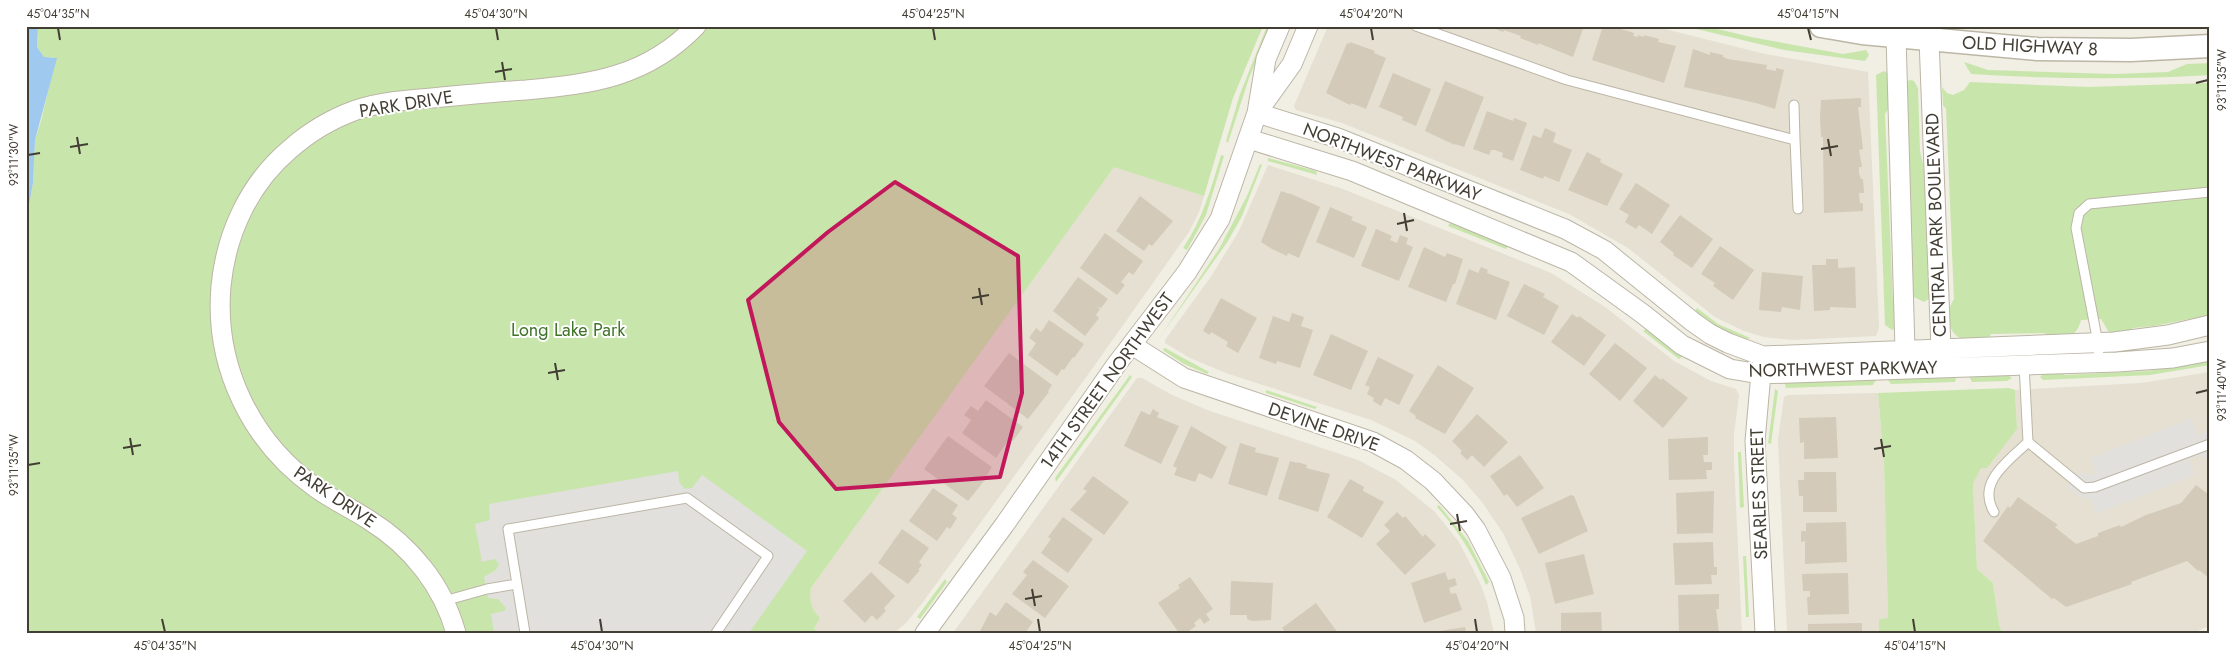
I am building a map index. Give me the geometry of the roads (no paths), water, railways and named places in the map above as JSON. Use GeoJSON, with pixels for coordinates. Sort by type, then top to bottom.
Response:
{"type":"FeatureCollection","features":[{"type":"Feature","properties":{"kind":"street","name":"PARK DRIVE"},"geometry":{"type":"LineString","coordinates":[[456,633],[452,618],[444,601],[418,562],[401,543],[370,520],[318,490],[303,478],[272,449],[248,414],[230,369],[224,346],[220,299],[226,254],[240,215],[260,182],[282,156],[313,132],[353,111],[390,102],[571,86],[611,78],[630,72],[661,55],[696,26]]}},
{"type":"Feature","properties":{"kind":"street","name":"14TH STREET NORTHWEST"},"geometry":{"type":"LineString","coordinates":[[925,633],[1132,345],[1187,272],[1220,219],[1249,139],[1257,113],[1266,59],[1280,26]]}},
{"type":"Feature","properties":{"kind":"street","name":"14TH STREET NORTHWEST"},"geometry":{"type":"LineString","coordinates":[[1257,113],[1292,64],[1308,26]]}},
{"type":"Feature","properties":{"kind":"street","name":"OLD HIGHWAY 8"},"geometry":{"type":"LineString","coordinates":[[1821,26],[1925,33],[2037,49],[2131,50],[2210,46]]}},
{"type":"Feature","properties":{"kind":"street","name":"CENTRAL PARK BOULEVARD"},"geometry":{"type":"LineString","coordinates":[[1898,31],[1905,350],[1922,368],[1942,349],[1925,33]]}},
{"type":"Feature","properties":{"kind":"street","name":"NORTHWEST PARKWAY"},"geometry":{"type":"LineString","coordinates":[[1257,113],[1338,138],[1565,229],[1604,250],[1693,322],[1728,343],[1763,356],[2098,343],[2168,334],[2210,326]]}},
{"type":"Feature","properties":{"kind":"street","name":"NORTHWEST PARKWAY"},"geometry":{"type":"LineString","coordinates":[[1249,139],[1352,171],[1572,262],[1682,345],[1730,369],[1760,374],[2099,363],[2173,358],[2210,350]]}},
{"type":"Feature","properties":{"kind":"street"},"geometry":{"type":"LineString","coordinates":[[1514,238],[1526,213]]}},
{"type":"Feature","properties":{"kind":"street","name":"DEVINE DRIVE"},"geometry":{"type":"LineString","coordinates":[[1132,345],[1184,378],[1373,442],[1420,470],[1460,509],[1486,545],[1508,598],[1515,633]]}},
{"type":"Feature","properties":{"kind":"street","name":"SEARLES STREET"},"geometry":{"type":"LineString","coordinates":[[1763,356],[1755,441],[1765,633]]}},
{"type":"Feature","properties":{"kind":"lane"},"geometry":{"type":"LineString","coordinates":[[1416,26],[1566,80],[1769,135],[1795,140]]}},
{"type":"Feature","properties":{"kind":"lane"},"geometry":{"type":"LineString","coordinates":[[1794,105],[1798,209]]}},
{"type":"Feature","properties":{"kind":"lane"},"geometry":{"type":"LineString","coordinates":[[2099,363],[2098,343],[2076,228],[2079,212],[2089,204],[2210,192]]}},
{"type":"Feature","properties":{"kind":"lane"},"geometry":{"type":"LineString","coordinates":[[1994,512],[1990,506],[1988,493],[1992,479],[2028,442],[2023,345]]}},
{"type":"Feature","properties":{"kind":"lane"},"geometry":{"type":"LineString","coordinates":[[2028,442],[2084,488],[2089,489],[2210,444]]}},
{"type":"Feature","properties":{"kind":"lane"},"geometry":{"type":"LineString","coordinates":[[525,633],[508,529],[687,498],[768,556],[716,633]]}},
{"type":"Feature","properties":{"kind":"lane"},"geometry":{"type":"LineString","coordinates":[[444,601],[487,589],[517,584]]}},
{"type":"Feature","properties":{"kind":"water"},"geometry":{"type":"Polygon","coordinates":[[[26,26],[38,26],[37,47],[44,57],[57,58],[35,140],[33,183],[26,222],[26,26]]]}},
{"type":"Feature","properties":{"kind":"park label","name":"Long Lake Park"},"geometry":{"type":"Point","coordinates":[568,330]}}]}
